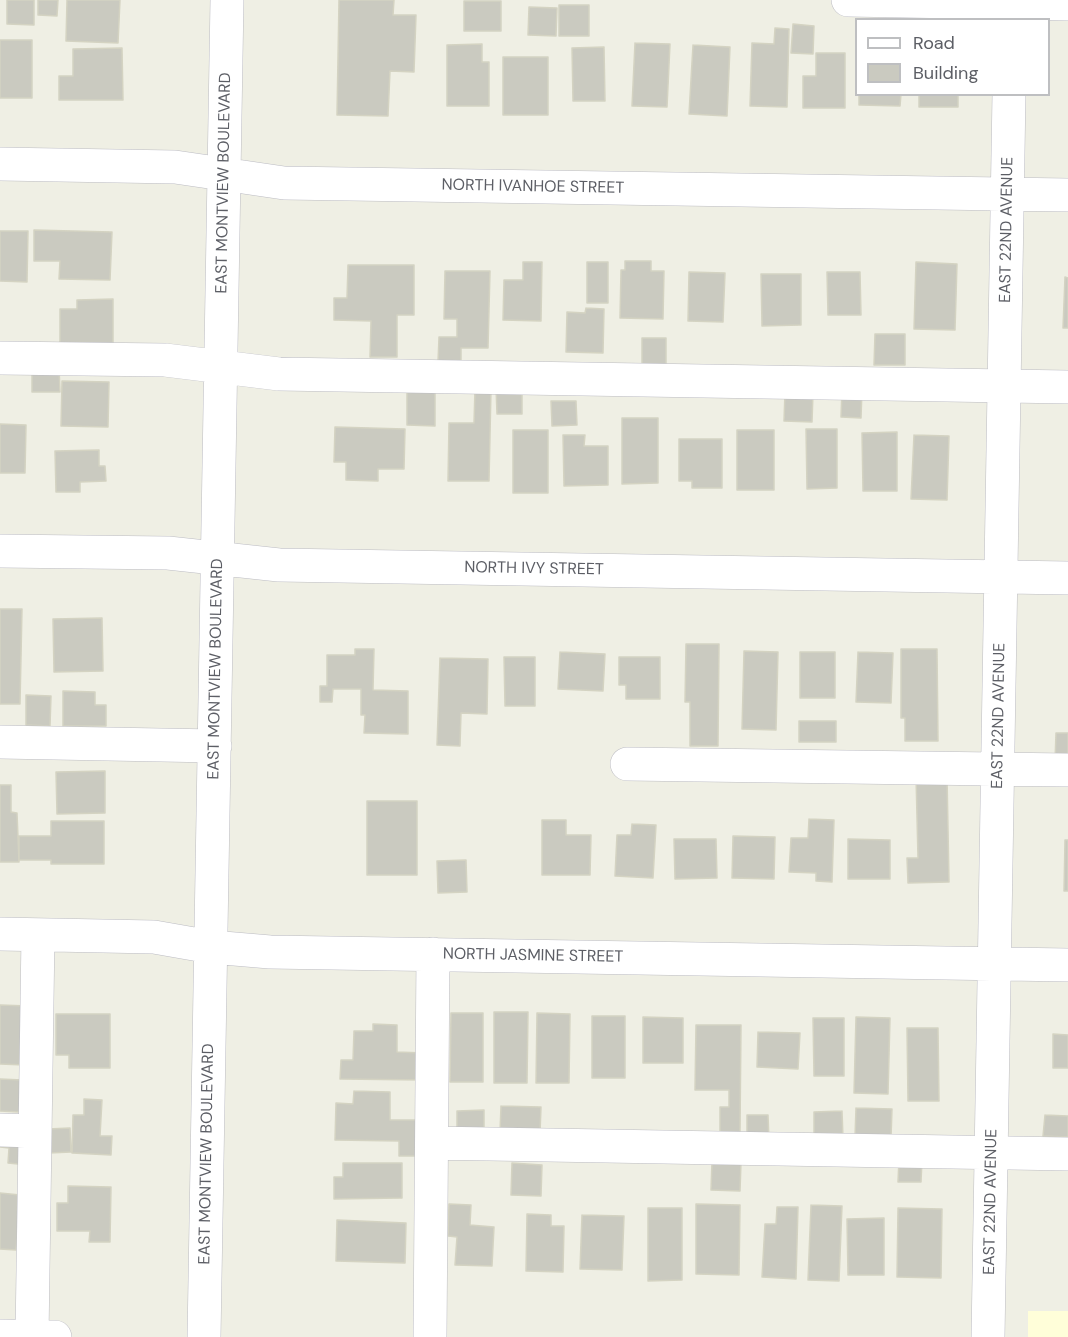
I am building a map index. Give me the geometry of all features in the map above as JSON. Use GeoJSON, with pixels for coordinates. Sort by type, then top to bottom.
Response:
{"type":"FeatureCollection","features":[{"type":"Feature","properties":{"kind":"street","name":"EAST MONTVIEW BOULEVARD"},"geometry":{"type":"LineString","coordinates":[[204,1337],[227,0]]}},
{"type":"Feature","properties":{"kind":"street"},"geometry":{"type":"LineString","coordinates":[[848,0],[1010,7],[1068,4]]}},
{"type":"Feature","properties":{"kind":"street","name":"EAST 22ND AVENUE"},"geometry":{"type":"LineString","coordinates":[[988,1337],[1009,96]]}},
{"type":"Feature","properties":{"kind":"street","name":"NORTH IVANHOE STREET"},"geometry":{"type":"LineString","coordinates":[[0,164],[175,167],[284,183],[1068,195]]}},
{"type":"Feature","properties":{"kind":"street"},"geometry":{"type":"LineString","coordinates":[[0,358],[165,360],[284,374],[1068,387]]}},
{"type":"Feature","properties":{"kind":"street","name":"NORTH IVY STREET"},"geometry":{"type":"LineString","coordinates":[[0,551],[168,553],[279,565],[1068,578]]}},
{"type":"Feature","properties":{"kind":"street"},"geometry":{"type":"LineString","coordinates":[[0,742],[215,746]]}},
{"type":"Feature","properties":{"kind":"street"},"geometry":{"type":"LineString","coordinates":[[627,764],[1068,770]]}},
{"type":"Feature","properties":{"kind":"street","name":"NORTH JASMINE STREET"},"geometry":{"type":"LineString","coordinates":[[0,934],[153,937],[211,947],[270,952],[1068,965]]}},
{"type":"Feature","properties":{"kind":"street"},"geometry":{"type":"LineString","coordinates":[[32,1337],[38,935]]}},
{"type":"Feature","properties":{"kind":"street"},"geometry":{"type":"LineString","coordinates":[[430,1337],[433,954]]}},
{"type":"Feature","properties":{"kind":"street"},"geometry":{"type":"LineString","coordinates":[[0,1131],[34,1131]]}},
{"type":"Feature","properties":{"kind":"street"},"geometry":{"type":"LineString","coordinates":[[432,1143],[1068,1154]]}},
{"type":"Feature","properties":{"kind":"street"},"geometry":{"type":"LineString","coordinates":[[0,1336],[55,1337]]}},
{"type":"Feature","properties":{"kind":"shaded area"},"geometry":{"type":"Polygon","coordinates":[[[1028,1311],[1068,1311],[1068,1337],[1028,1337],[1028,1311]]]}},
{"type":"Feature","properties":{"kind":"building"},"geometry":{"type":"Polygon","coordinates":[[[7,0],[34,0],[34,25],[7,24],[7,0]]]}},
{"type":"Feature","properties":{"kind":"building"},"geometry":{"type":"Polygon","coordinates":[[[38,0],[58,0],[57,16],[38,15],[38,0]]]}},
{"type":"Feature","properties":{"kind":"building"},"geometry":{"type":"Polygon","coordinates":[[[67,0],[120,0],[118,43],[66,41],[67,0]]]}},
{"type":"Feature","properties":{"kind":"building"},"geometry":{"type":"Polygon","coordinates":[[[339,0],[394,0],[393,15],[416,15],[414,72],[390,71],[388,116],[337,115],[339,0]]]}},
{"type":"Feature","properties":{"kind":"building"},"geometry":{"type":"Polygon","coordinates":[[[464,1],[501,1],[501,31],[464,31],[464,1]]]}},
{"type":"Feature","properties":{"kind":"building"},"geometry":{"type":"Polygon","coordinates":[[[559,5],[589,5],[589,36],[559,36],[559,5]]]}},
{"type":"Feature","properties":{"kind":"building"},"geometry":{"type":"Polygon","coordinates":[[[529,7],[557,8],[556,36],[528,35],[529,7]]]}},
{"type":"Feature","properties":{"kind":"building"},"geometry":{"type":"Polygon","coordinates":[[[793,24],[814,26],[813,54],[791,53],[793,24]]]}},
{"type":"Feature","properties":{"kind":"building"},"geometry":{"type":"Polygon","coordinates":[[[775,28],[789,29],[787,107],[750,106],[752,43],[774,44],[775,28]]]}},
{"type":"Feature","properties":{"kind":"building"},"geometry":{"type":"Polygon","coordinates":[[[0,40],[32,40],[32,98],[0,98],[0,40]]]}},
{"type":"Feature","properties":{"kind":"building"},"geometry":{"type":"Polygon","coordinates":[[[635,43],[670,44],[667,107],[632,106],[635,43]]]}},
{"type":"Feature","properties":{"kind":"building"},"geometry":{"type":"Polygon","coordinates":[[[482,44],[482,62],[489,62],[489,106],[447,106],[447,45],[482,44]]]}},
{"type":"Feature","properties":{"kind":"building"},"geometry":{"type":"Polygon","coordinates":[[[693,45],[730,47],[727,116],[689,114],[693,45]]]}},
{"type":"Feature","properties":{"kind":"building"},"geometry":{"type":"Polygon","coordinates":[[[604,47],[605,101],[573,101],[572,48],[604,47]]]}},
{"type":"Feature","properties":{"kind":"building"},"geometry":{"type":"Polygon","coordinates":[[[122,48],[123,100],[59,100],[59,76],[73,76],[73,49],[122,48]]]}},
{"type":"Feature","properties":{"kind":"building"},"geometry":{"type":"Polygon","coordinates":[[[816,53],[845,53],[845,108],[803,108],[803,76],[816,76],[816,53]]]}},
{"type":"Feature","properties":{"kind":"building"},"geometry":{"type":"Polygon","coordinates":[[[503,57],[548,57],[548,115],[503,115],[503,57]]]}},
{"type":"Feature","properties":{"kind":"building"},"geometry":{"type":"Polygon","coordinates":[[[859,96],[901,96],[900,106],[859,105],[859,96]]]}},
{"type":"Feature","properties":{"kind":"building"},"geometry":{"type":"Polygon","coordinates":[[[919,96],[958,96],[958,107],[919,107],[919,96]]]}},
{"type":"Feature","properties":{"kind":"building"},"geometry":{"type":"Polygon","coordinates":[[[34,230],[112,232],[110,280],[59,279],[60,261],[34,261],[34,230]]]}},
{"type":"Feature","properties":{"kind":"building"},"geometry":{"type":"Polygon","coordinates":[[[0,231],[28,231],[27,282],[0,281],[0,231]]]}},
{"type":"Feature","properties":{"kind":"building"},"geometry":{"type":"Polygon","coordinates":[[[625,261],[651,261],[651,271],[664,271],[663,319],[620,318],[621,270],[625,270],[625,261]]]}},
{"type":"Feature","properties":{"kind":"building"},"geometry":{"type":"Polygon","coordinates":[[[523,262],[542,262],[541,321],[503,320],[504,280],[523,280],[523,262]]]}},
{"type":"Feature","properties":{"kind":"building"},"geometry":{"type":"Polygon","coordinates":[[[587,262],[608,262],[608,303],[587,303],[587,262]]]}},
{"type":"Feature","properties":{"kind":"building"},"geometry":{"type":"Polygon","coordinates":[[[916,262],[957,264],[955,330],[914,329],[916,262]]]}},
{"type":"Feature","properties":{"kind":"building"},"geometry":{"type":"Polygon","coordinates":[[[348,265],[414,265],[414,315],[397,315],[397,357],[370,357],[371,321],[334,320],[334,298],[347,298],[348,265]]]}},
{"type":"Feature","properties":{"kind":"building"},"geometry":{"type":"Polygon","coordinates":[[[445,271],[490,271],[488,348],[461,348],[461,362],[438,362],[439,337],[457,337],[457,319],[444,319],[445,271]]]}},
{"type":"Feature","properties":{"kind":"building"},"geometry":{"type":"Polygon","coordinates":[[[689,272],[725,273],[723,322],[688,321],[689,272]]]}},
{"type":"Feature","properties":{"kind":"building"},"geometry":{"type":"Polygon","coordinates":[[[827,272],[860,272],[861,315],[828,315],[827,272]]]}},
{"type":"Feature","properties":{"kind":"building"},"geometry":{"type":"Polygon","coordinates":[[[761,274],[801,274],[801,325],[762,326],[761,274]]]}},
{"type":"Feature","properties":{"kind":"building"},"geometry":{"type":"Polygon","coordinates":[[[1065,277],[1068,278],[1068,328],[1063,328],[1065,277]]]}},
{"type":"Feature","properties":{"kind":"building"},"geometry":{"type":"Polygon","coordinates":[[[113,299],[113,344],[60,345],[60,309],[77,309],[77,300],[113,299]]]}},
{"type":"Feature","properties":{"kind":"building"},"geometry":{"type":"Polygon","coordinates":[[[586,308],[604,309],[603,353],[566,352],[567,312],[585,313],[586,308]]]}},
{"type":"Feature","properties":{"kind":"building"},"geometry":{"type":"Polygon","coordinates":[[[875,334],[905,334],[905,365],[874,365],[875,334]]]}},
{"type":"Feature","properties":{"kind":"building"},"geometry":{"type":"Polygon","coordinates":[[[642,338],[666,338],[666,366],[642,366],[642,338]]]}},
{"type":"Feature","properties":{"kind":"building"},"geometry":{"type":"Polygon","coordinates":[[[32,367],[59,367],[60,392],[32,392],[32,367]]]}},
{"type":"Feature","properties":{"kind":"building"},"geometry":{"type":"Polygon","coordinates":[[[62,381],[109,382],[108,427],[61,426],[62,381]]]}},
{"type":"Feature","properties":{"kind":"building"},"geometry":{"type":"Polygon","coordinates":[[[496,387],[522,387],[522,414],[497,414],[496,387]]]}},
{"type":"Feature","properties":{"kind":"building"},"geometry":{"type":"Polygon","coordinates":[[[475,389],[491,389],[489,481],[448,481],[449,423],[474,423],[475,389]]]}},
{"type":"Feature","properties":{"kind":"building"},"geometry":{"type":"Polygon","coordinates":[[[842,389],[862,390],[861,418],[841,417],[842,389]]]}},
{"type":"Feature","properties":{"kind":"building"},"geometry":{"type":"Polygon","coordinates":[[[407,391],[435,391],[435,426],[407,425],[407,391]]]}},
{"type":"Feature","properties":{"kind":"building"},"geometry":{"type":"Polygon","coordinates":[[[785,392],[813,393],[812,422],[784,421],[785,392]]]}},
{"type":"Feature","properties":{"kind":"building"},"geometry":{"type":"Polygon","coordinates":[[[551,401],[576,401],[577,425],[552,426],[551,401]]]}},
{"type":"Feature","properties":{"kind":"building"},"geometry":{"type":"Polygon","coordinates":[[[622,418],[658,418],[658,483],[622,484],[622,418]]]}},
{"type":"Feature","properties":{"kind":"building"},"geometry":{"type":"Polygon","coordinates":[[[0,424],[26,425],[25,473],[0,473],[0,424]]]}},
{"type":"Feature","properties":{"kind":"building"},"geometry":{"type":"Polygon","coordinates":[[[335,427],[405,429],[404,469],[378,469],[378,481],[346,480],[346,462],[334,462],[335,427]]]}},
{"type":"Feature","properties":{"kind":"building"},"geometry":{"type":"Polygon","coordinates":[[[806,429],[837,429],[837,488],[807,489],[806,429]]]}},
{"type":"Feature","properties":{"kind":"building"},"geometry":{"type":"Polygon","coordinates":[[[513,430],[548,430],[548,493],[513,493],[513,430]]]}},
{"type":"Feature","properties":{"kind":"building"},"geometry":{"type":"Polygon","coordinates":[[[737,430],[774,430],[774,490],[737,490],[737,430]]]}},
{"type":"Feature","properties":{"kind":"building"},"geometry":{"type":"Polygon","coordinates":[[[897,432],[897,491],[863,491],[862,433],[897,432]]]}},
{"type":"Feature","properties":{"kind":"building"},"geometry":{"type":"Polygon","coordinates":[[[563,435],[585,435],[584,446],[608,446],[608,485],[564,486],[563,435]]]}},
{"type":"Feature","properties":{"kind":"building"},"geometry":{"type":"Polygon","coordinates":[[[914,435],[949,436],[947,500],[911,499],[914,435]]]}},
{"type":"Feature","properties":{"kind":"building"},"geometry":{"type":"Polygon","coordinates":[[[679,439],[722,439],[722,488],[692,488],[692,481],[679,481],[679,439]]]}},
{"type":"Feature","properties":{"kind":"building"},"geometry":{"type":"Polygon","coordinates":[[[99,450],[99,466],[105,466],[106,481],[80,482],[80,492],[56,492],[55,451],[99,450]]]}},
{"type":"Feature","properties":{"kind":"building"},"geometry":{"type":"Polygon","coordinates":[[[0,609],[22,609],[20,704],[0,704],[0,609]]]}},
{"type":"Feature","properties":{"kind":"building"},"geometry":{"type":"Polygon","coordinates":[[[102,618],[103,671],[54,672],[53,619],[102,618]]]}},
{"type":"Feature","properties":{"kind":"building"},"geometry":{"type":"Polygon","coordinates":[[[686,644],[719,644],[718,746],[690,746],[690,702],[685,702],[686,644]]]}},
{"type":"Feature","properties":{"kind":"building"},"geometry":{"type":"Polygon","coordinates":[[[355,649],[374,649],[373,690],[408,691],[408,734],[364,733],[365,715],[361,715],[361,689],[333,689],[332,702],[320,702],[320,686],[327,686],[327,655],[355,655],[355,649]]]}},
{"type":"Feature","properties":{"kind":"building"},"geometry":{"type":"Polygon","coordinates":[[[901,649],[937,649],[938,741],[905,741],[905,718],[901,718],[901,649]]]}},
{"type":"Feature","properties":{"kind":"building"},"geometry":{"type":"Polygon","coordinates":[[[744,651],[778,652],[776,730],[742,729],[744,651]]]}},
{"type":"Feature","properties":{"kind":"building"},"geometry":{"type":"Polygon","coordinates":[[[560,652],[605,654],[603,691],[558,689],[560,652]]]}},
{"type":"Feature","properties":{"kind":"building"},"geometry":{"type":"Polygon","coordinates":[[[800,652],[835,652],[835,698],[800,698],[800,652]]]}},
{"type":"Feature","properties":{"kind":"building"},"geometry":{"type":"Polygon","coordinates":[[[858,652],[893,653],[891,703],[856,702],[858,652]]]}},
{"type":"Feature","properties":{"kind":"building"},"geometry":{"type":"Polygon","coordinates":[[[504,657],[535,657],[535,706],[505,706],[504,657]]]}},
{"type":"Feature","properties":{"kind":"building"},"geometry":{"type":"Polygon","coordinates":[[[619,657],[660,657],[660,699],[626,699],[626,685],[619,685],[619,657]]]}},
{"type":"Feature","properties":{"kind":"building"},"geometry":{"type":"Polygon","coordinates":[[[440,658],[488,659],[487,714],[461,713],[460,746],[437,745],[440,658]]]}},
{"type":"Feature","properties":{"kind":"building"},"geometry":{"type":"Polygon","coordinates":[[[63,691],[95,692],[95,705],[106,705],[106,726],[63,726],[63,691]]]}},
{"type":"Feature","properties":{"kind":"building"},"geometry":{"type":"Polygon","coordinates":[[[26,695],[51,696],[50,726],[26,725],[26,695]]]}},
{"type":"Feature","properties":{"kind":"building"},"geometry":{"type":"Polygon","coordinates":[[[799,721],[836,721],[836,742],[799,742],[799,721]]]}},
{"type":"Feature","properties":{"kind":"building"},"geometry":{"type":"Polygon","coordinates":[[[1056,733],[1068,733],[1068,762],[1055,761],[1056,733]]]}},
{"type":"Feature","properties":{"kind":"building"},"geometry":{"type":"Polygon","coordinates":[[[105,771],[105,813],[57,814],[56,772],[105,771]]]}},
{"type":"Feature","properties":{"kind":"building"},"geometry":{"type":"Polygon","coordinates":[[[916,776],[947,776],[949,882],[908,883],[907,858],[918,858],[916,776]]]}},
{"type":"Feature","properties":{"kind":"building"},"geometry":{"type":"Polygon","coordinates":[[[0,785],[11,785],[11,812],[17,813],[19,862],[0,862],[0,785]]]}},
{"type":"Feature","properties":{"kind":"building"},"geometry":{"type":"Polygon","coordinates":[[[367,801],[417,801],[417,875],[367,875],[367,801]]]}},
{"type":"Feature","properties":{"kind":"building"},"geometry":{"type":"Polygon","coordinates":[[[809,819],[834,820],[832,882],[816,881],[816,873],[789,872],[791,838],[808,838],[809,819]]]}},
{"type":"Feature","properties":{"kind":"building"},"geometry":{"type":"Polygon","coordinates":[[[542,820],[566,820],[566,835],[591,835],[590,875],[542,875],[542,820]]]}},
{"type":"Feature","properties":{"kind":"building"},"geometry":{"type":"Polygon","coordinates":[[[51,821],[104,821],[104,864],[51,864],[51,860],[19,860],[19,836],[51,836],[51,821]]]}},
{"type":"Feature","properties":{"kind":"building"},"geometry":{"type":"Polygon","coordinates":[[[632,824],[656,825],[653,878],[615,876],[617,835],[631,835],[632,824]]]}},
{"type":"Feature","properties":{"kind":"building"},"geometry":{"type":"Polygon","coordinates":[[[733,836],[775,837],[774,879],[732,878],[733,836]]]}},
{"type":"Feature","properties":{"kind":"building"},"geometry":{"type":"Polygon","coordinates":[[[674,839],[716,839],[717,878],[675,879],[674,839]]]}},
{"type":"Feature","properties":{"kind":"building"},"geometry":{"type":"Polygon","coordinates":[[[848,839],[890,840],[890,879],[848,879],[848,839]]]}},
{"type":"Feature","properties":{"kind":"building"},"geometry":{"type":"Polygon","coordinates":[[[1065,840],[1068,840],[1068,891],[1064,891],[1065,840]]]}},
{"type":"Feature","properties":{"kind":"building"},"geometry":{"type":"Polygon","coordinates":[[[466,860],[467,892],[438,893],[437,861],[466,860]]]}},
{"type":"Feature","properties":{"kind":"building"},"geometry":{"type":"Polygon","coordinates":[[[0,1005],[28,1006],[25,1065],[0,1064],[0,1005]]]}},
{"type":"Feature","properties":{"kind":"building"},"geometry":{"type":"Polygon","coordinates":[[[494,1012],[528,1012],[527,1083],[494,1083],[494,1012]]]}},
{"type":"Feature","properties":{"kind":"building"},"geometry":{"type":"Polygon","coordinates":[[[451,1013],[483,1013],[483,1082],[450,1082],[451,1013]]]}},
{"type":"Feature","properties":{"kind":"building"},"geometry":{"type":"Polygon","coordinates":[[[537,1013],[570,1014],[569,1083],[536,1083],[537,1013]]]}},
{"type":"Feature","properties":{"kind":"building"},"geometry":{"type":"Polygon","coordinates":[[[56,1014],[110,1014],[110,1068],[69,1068],[69,1055],[56,1055],[56,1014]]]}},
{"type":"Feature","properties":{"kind":"building"},"geometry":{"type":"Polygon","coordinates":[[[592,1016],[625,1016],[625,1078],[592,1078],[592,1016]]]}},
{"type":"Feature","properties":{"kind":"building"},"geometry":{"type":"Polygon","coordinates":[[[643,1017],[683,1018],[683,1063],[643,1063],[643,1017]]]}},
{"type":"Feature","properties":{"kind":"building"},"geometry":{"type":"Polygon","coordinates":[[[856,1017],[890,1018],[888,1094],[854,1093],[856,1017]]]}},
{"type":"Feature","properties":{"kind":"building"},"geometry":{"type":"Polygon","coordinates":[[[813,1018],[844,1018],[844,1076],[814,1076],[813,1018]]]}},
{"type":"Feature","properties":{"kind":"building"},"geometry":{"type":"Polygon","coordinates":[[[373,1024],[397,1025],[397,1052],[424,1053],[423,1080],[340,1079],[341,1060],[353,1060],[354,1031],[373,1031],[373,1024]]]}},
{"type":"Feature","properties":{"kind":"building"},"geometry":{"type":"Polygon","coordinates":[[[696,1025],[741,1025],[740,1132],[720,1132],[720,1107],[729,1107],[729,1090],[695,1090],[696,1025]]]}},
{"type":"Feature","properties":{"kind":"building"},"geometry":{"type":"Polygon","coordinates":[[[907,1028],[938,1028],[939,1101],[908,1101],[907,1028]]]}},
{"type":"Feature","properties":{"kind":"building"},"geometry":{"type":"Polygon","coordinates":[[[758,1032],[800,1033],[798,1069],[757,1067],[758,1032]]]}},
{"type":"Feature","properties":{"kind":"building"},"geometry":{"type":"Polygon","coordinates":[[[1053,1034],[1068,1035],[1068,1068],[1053,1068],[1053,1034]]]}},
{"type":"Feature","properties":{"kind":"building"},"geometry":{"type":"Polygon","coordinates":[[[0,1079],[22,1080],[19,1112],[0,1111],[0,1079]]]}},
{"type":"Feature","properties":{"kind":"building"},"geometry":{"type":"Polygon","coordinates":[[[354,1091],[390,1092],[390,1120],[423,1120],[422,1156],[399,1156],[399,1141],[335,1140],[336,1103],[353,1104],[354,1091]]]}},
{"type":"Feature","properties":{"kind":"building"},"geometry":{"type":"Polygon","coordinates":[[[84,1099],[102,1100],[100,1136],[112,1136],[111,1155],[72,1153],[73,1115],[84,1115],[84,1099]]]}},
{"type":"Feature","properties":{"kind":"building"},"geometry":{"type":"Polygon","coordinates":[[[501,1106],[541,1107],[540,1133],[500,1132],[501,1106]]]}},
{"type":"Feature","properties":{"kind":"building"},"geometry":{"type":"Polygon","coordinates":[[[856,1108],[892,1109],[891,1138],[855,1137],[856,1108]]]}},
{"type":"Feature","properties":{"kind":"building"},"geometry":{"type":"Polygon","coordinates":[[[484,1110],[484,1137],[457,1137],[457,1111],[484,1110]]]}},
{"type":"Feature","properties":{"kind":"building"},"geometry":{"type":"Polygon","coordinates":[[[842,1111],[843,1138],[814,1138],[814,1112],[842,1111]]]}},
{"type":"Feature","properties":{"kind":"building"},"geometry":{"type":"Polygon","coordinates":[[[747,1115],[768,1115],[769,1141],[747,1141],[747,1115]]]}},
{"type":"Feature","properties":{"kind":"building"},"geometry":{"type":"Polygon","coordinates":[[[1045,1115],[1068,1116],[1068,1137],[1043,1136],[1045,1115]]]}},
{"type":"Feature","properties":{"kind":"building"},"geometry":{"type":"Polygon","coordinates":[[[70,1128],[71,1152],[49,1153],[48,1129],[70,1128]]]}},
{"type":"Feature","properties":{"kind":"building"},"geometry":{"type":"Polygon","coordinates":[[[0,1132],[30,1134],[28,1165],[8,1163],[9,1148],[0,1147],[0,1132]]]}},
{"type":"Feature","properties":{"kind":"building"},"geometry":{"type":"Polygon","coordinates":[[[899,1159],[922,1160],[921,1182],[898,1182],[899,1159]]]}},
{"type":"Feature","properties":{"kind":"building"},"geometry":{"type":"Polygon","coordinates":[[[712,1161],[741,1162],[740,1191],[711,1190],[712,1161]]]}},
{"type":"Feature","properties":{"kind":"building"},"geometry":{"type":"Polygon","coordinates":[[[343,1163],[402,1163],[402,1198],[334,1199],[334,1177],[343,1177],[343,1163]]]}},
{"type":"Feature","properties":{"kind":"building"},"geometry":{"type":"Polygon","coordinates":[[[512,1163],[542,1165],[541,1196],[511,1195],[512,1163]]]}},
{"type":"Feature","properties":{"kind":"building"},"geometry":{"type":"Polygon","coordinates":[[[68,1186],[111,1187],[110,1242],[89,1242],[90,1231],[57,1231],[57,1203],[68,1203],[68,1186]]]}},
{"type":"Feature","properties":{"kind":"building"},"geometry":{"type":"Polygon","coordinates":[[[0,1193],[20,1195],[16,1250],[0,1249],[0,1193]]]}},
{"type":"Feature","properties":{"kind":"building"},"geometry":{"type":"Polygon","coordinates":[[[449,1204],[471,1205],[470,1225],[494,1227],[492,1266],[455,1265],[457,1237],[448,1236],[449,1204]]]}},
{"type":"Feature","properties":{"kind":"building"},"geometry":{"type":"Polygon","coordinates":[[[696,1204],[740,1205],[739,1275],[696,1274],[696,1204]]]}},
{"type":"Feature","properties":{"kind":"building"},"geometry":{"type":"Polygon","coordinates":[[[811,1205],[842,1206],[839,1281],[808,1280],[811,1205]]]}},
{"type":"Feature","properties":{"kind":"building"},"geometry":{"type":"Polygon","coordinates":[[[777,1207],[798,1207],[796,1279],[762,1277],[765,1224],[776,1224],[777,1207]]]}},
{"type":"Feature","properties":{"kind":"building"},"geometry":{"type":"Polygon","coordinates":[[[648,1208],[682,1208],[682,1280],[648,1281],[648,1208]]]}},
{"type":"Feature","properties":{"kind":"building"},"geometry":{"type":"Polygon","coordinates":[[[898,1208],[942,1209],[941,1278],[897,1277],[898,1208]]]}},
{"type":"Feature","properties":{"kind":"building"},"geometry":{"type":"Polygon","coordinates":[[[527,1214],[551,1215],[551,1226],[564,1226],[563,1272],[526,1271],[527,1214]]]}},
{"type":"Feature","properties":{"kind":"building"},"geometry":{"type":"Polygon","coordinates":[[[582,1215],[624,1216],[622,1270],[580,1269],[582,1215]]]}},
{"type":"Feature","properties":{"kind":"building"},"geometry":{"type":"Polygon","coordinates":[[[884,1218],[884,1275],[848,1275],[847,1219],[884,1218]]]}},
{"type":"Feature","properties":{"kind":"building"},"geometry":{"type":"Polygon","coordinates":[[[337,1220],[406,1223],[405,1263],[336,1261],[337,1220]]]}}]}
